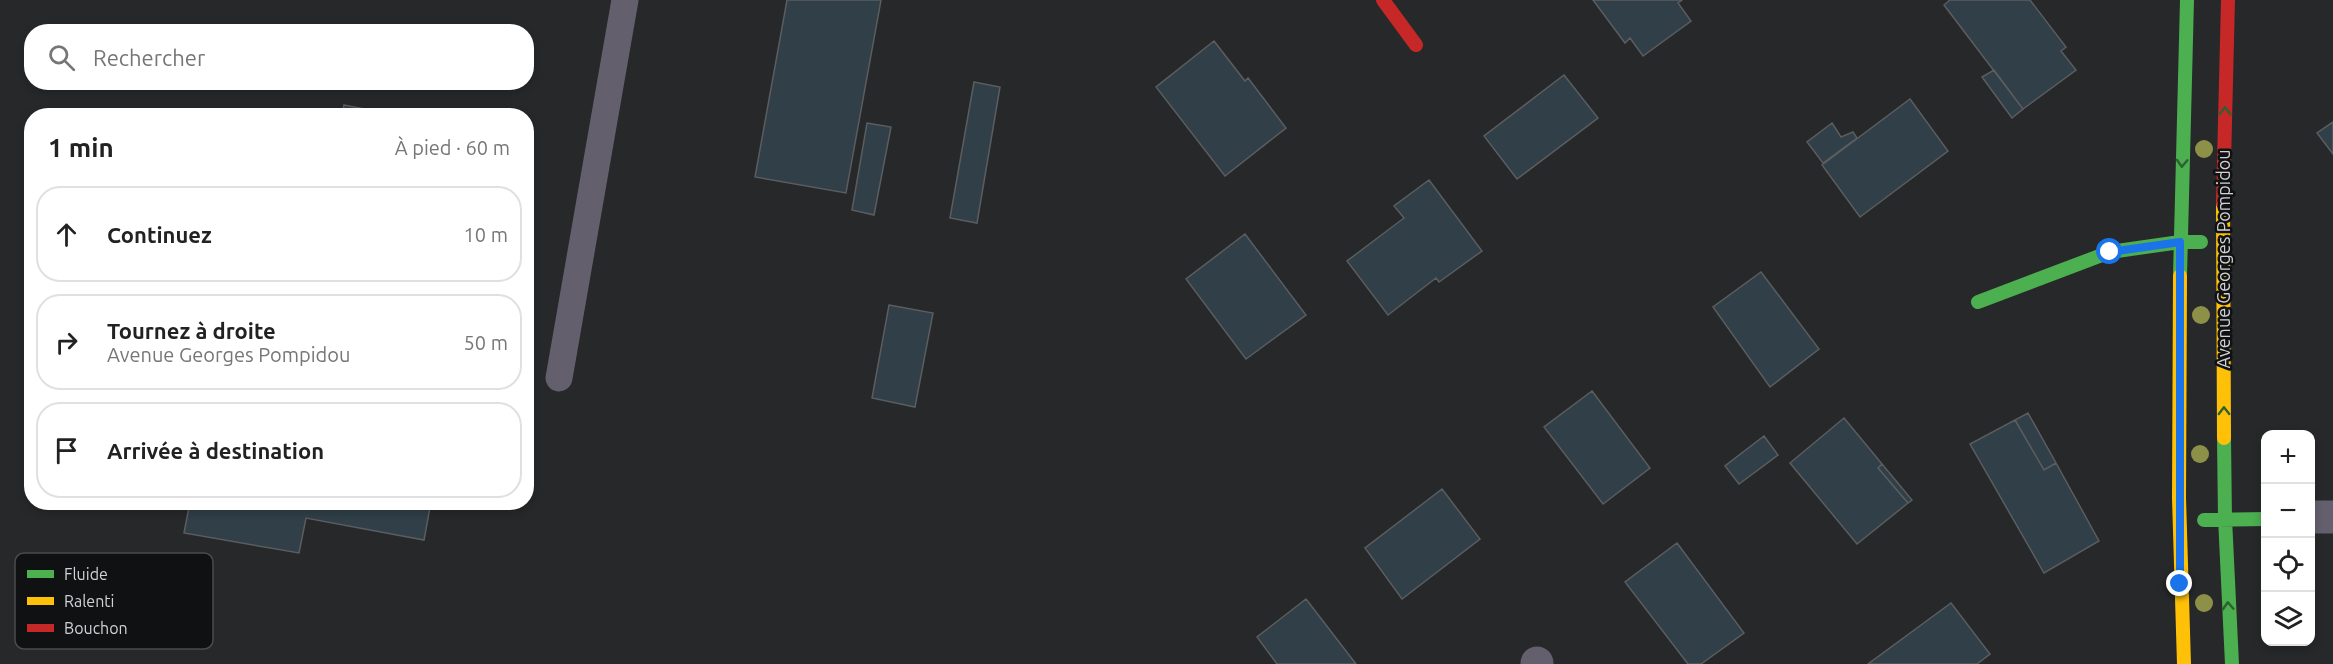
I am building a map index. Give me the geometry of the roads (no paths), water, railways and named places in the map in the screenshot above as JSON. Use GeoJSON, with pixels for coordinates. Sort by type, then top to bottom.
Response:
{"type":"FeatureCollection","features":[{"type":"Feature","properties":{"kind":"street"},"geometry":{"type":"LineString","coordinates":[[1383,0],[1416,45]]}},
{"type":"Feature","properties":{"kind":"street"},"geometry":{"type":"LineString","coordinates":[[2184,664],[2180,522],[2180,242],[2187,0]]}},
{"type":"Feature","properties":{"kind":"street","name":"Avenue Georges Pompidou"},"geometry":{"type":"LineString","coordinates":[[2228,0],[2222,242],[2225,518],[2232,664]]}},
{"type":"Feature","properties":{"kind":"street"},"geometry":{"type":"LineString","coordinates":[[1978,302],[2110,252],[2180,242],[2222,242]]}},
{"type":"Feature","properties":{"kind":"street"},"geometry":{"type":"LineString","coordinates":[[2315,517],[2333,518]]}},
{"type":"Feature","properties":{"kind":"street"},"geometry":{"type":"LineString","coordinates":[[2180,522],[2225,518],[2261,519]]}},
{"type":"Feature","properties":{"kind":"lane"},"geometry":{"type":"LineString","coordinates":[[559,378],[625,0]]}}]}
